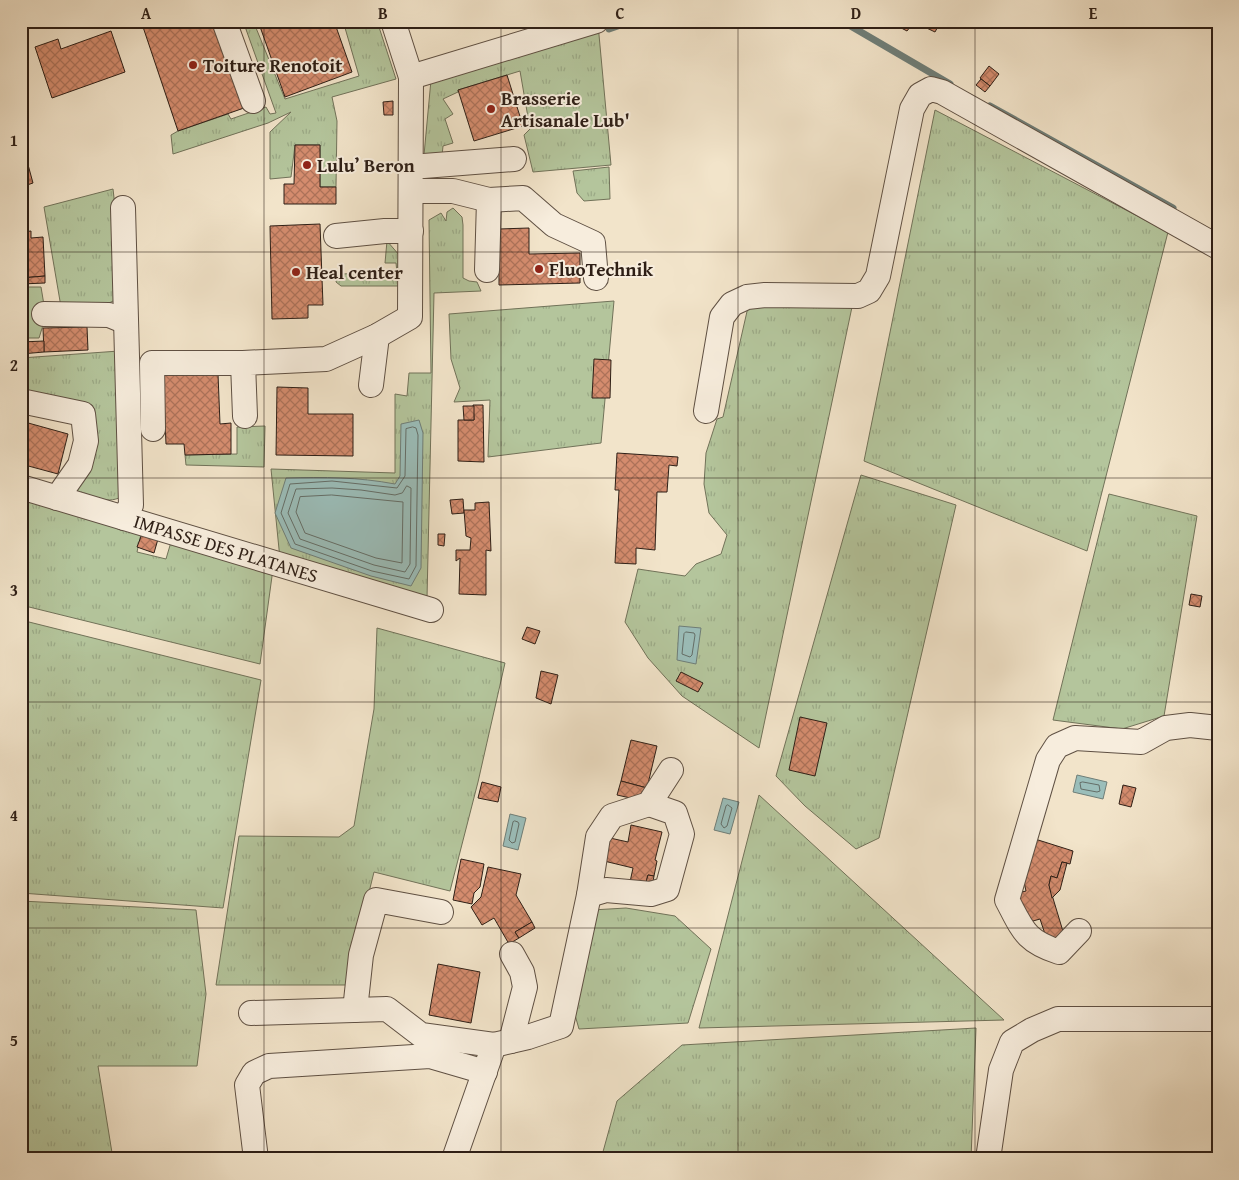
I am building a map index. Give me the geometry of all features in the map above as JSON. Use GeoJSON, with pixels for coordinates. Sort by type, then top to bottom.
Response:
{"type":"FeatureCollection","features":[{"type":"Feature","properties":{"kind":"street"},"geometry":{"type":"LineString","coordinates":[[224,21],[253,101]]}},
{"type":"Feature","properties":{"kind":"street"},"geometry":{"type":"LineString","coordinates":[[153,429],[152,363],[243,363],[326,358],[377,336],[410,317],[411,77],[393,21]]}},
{"type":"Feature","properties":{"kind":"street"},"geometry":{"type":"LineString","coordinates":[[411,77],[596,21]]}},
{"type":"Feature","properties":{"kind":"street"},"geometry":{"type":"LineString","coordinates":[[706,410],[722,317],[732,304],[747,297],[765,295],[858,296],[869,291],[878,276],[912,108],[920,95],[931,89],[951,97],[1218,247]]}},
{"type":"Feature","properties":{"kind":"street"},"geometry":{"type":"LineString","coordinates":[[411,167],[514,159]]}},
{"type":"Feature","properties":{"kind":"street"},"geometry":{"type":"LineString","coordinates":[[411,191],[453,191],[489,200],[523,198],[554,225],[593,243],[596,278]]}},
{"type":"Feature","properties":{"kind":"street"},"geometry":{"type":"LineString","coordinates":[[487,270],[489,200]]}},
{"type":"Feature","properties":{"kind":"street"},"geometry":{"type":"LineString","coordinates":[[123,208],[131,505],[124,518]]}},
{"type":"Feature","properties":{"kind":"street"},"geometry":{"type":"LineString","coordinates":[[336,236],[385,231],[411,231]]}},
{"type":"Feature","properties":{"kind":"street"},"geometry":{"type":"LineString","coordinates":[[44,314],[109,315],[126,322]]}},
{"type":"Feature","properties":{"kind":"street"},"geometry":{"type":"LineString","coordinates":[[371,385],[377,336]]}},
{"type":"Feature","properties":{"kind":"street"},"geometry":{"type":"LineString","coordinates":[[243,363],[245,416]]}},
{"type":"Feature","properties":{"kind":"street"},"geometry":{"type":"LineString","coordinates":[[21,401],[83,414],[86,441],[80,465],[57,498]]}},
{"type":"Feature","properties":{"kind":"street","name":"IMPASSE DES PLATANES"},"geometry":{"type":"LineString","coordinates":[[21,487],[431,610]]}},
{"type":"Feature","properties":{"kind":"street"},"geometry":{"type":"LineString","coordinates":[[1079,931],[1059,952],[1042,947],[1024,933],[1007,900],[1048,760],[1057,746],[1075,738],[1141,742],[1166,728],[1190,725],[1218,728]]}},
{"type":"Feature","properties":{"kind":"street"},"geometry":{"type":"LineString","coordinates":[[649,804],[671,770]]}},
{"type":"Feature","properties":{"kind":"street"},"geometry":{"type":"LineString","coordinates":[[251,1013],[386,1009],[422,1036],[503,1043],[561,1026],[589,895],[598,837],[612,816],[649,804],[675,813],[682,834],[667,889],[651,894],[606,890],[589,895]]}},
{"type":"Feature","properties":{"kind":"street"},"geometry":{"type":"LineString","coordinates":[[355,1010],[361,955],[376,900],[441,912]]}},
{"type":"Feature","properties":{"kind":"street"},"geometry":{"type":"LineString","coordinates":[[454,1159],[485,1072],[503,1043],[525,987],[522,972],[512,954]]}},
{"type":"Feature","properties":{"kind":"street"},"geometry":{"type":"LineString","coordinates":[[988,1159],[1001,1070],[1012,1042],[1032,1030],[1058,1019],[1218,1019]]}},
{"type":"Feature","properties":{"kind":"street"},"geometry":{"type":"LineString","coordinates":[[256,1159],[247,1084],[254,1073],[269,1066],[430,1056],[485,1072]]}},
{"type":"Feature","properties":{"kind":"green space"},"geometry":{"type":"Polygon","coordinates":[[[243,21],[254,23],[285,99],[359,76],[343,21],[377,21],[396,79],[332,97],[337,121],[336,187],[320,187],[320,145],[295,145],[291,177],[270,179],[270,132],[291,112],[268,123],[173,154],[171,135],[178,131],[228,114],[231,119],[266,107],[270,114],[276,113],[243,21]]]}},
{"type":"Feature","properties":{"kind":"green space"},"geometry":{"type":"Polygon","coordinates":[[[598,24],[611,165],[533,172],[524,135],[530,129],[520,71],[458,90],[458,92],[443,99],[453,114],[445,119],[453,143],[443,146],[442,156],[424,155],[431,80],[598,24]]]}},
{"type":"Feature","properties":{"kind":"green space"},"geometry":{"type":"Polygon","coordinates":[[[935,110],[1168,232],[1087,551],[864,461],[935,110]]]}},
{"type":"Feature","properties":{"kind":"green space"},"geometry":{"type":"Polygon","coordinates":[[[609,167],[610,199],[584,201],[577,193],[573,171],[609,167]]]}},
{"type":"Feature","properties":{"kind":"green space"},"geometry":{"type":"Polygon","coordinates":[[[113,189],[122,267],[119,298],[103,306],[61,307],[44,207],[113,189]]]}},
{"type":"Feature","properties":{"kind":"green space"},"geometry":{"type":"Polygon","coordinates":[[[453,208],[462,217],[463,278],[477,282],[481,291],[434,293],[427,598],[280,559],[271,469],[395,473],[395,394],[407,396],[409,373],[431,373],[429,220],[441,213],[446,221],[447,212],[453,208]]]}},
{"type":"Feature","properties":{"kind":"green space"},"geometry":{"type":"Polygon","coordinates":[[[387,241],[400,256],[403,286],[341,286],[336,282],[337,274],[397,273],[396,263],[385,263],[387,241]]]}},
{"type":"Feature","properties":{"kind":"green space"},"geometry":{"type":"Polygon","coordinates":[[[21,287],[41,287],[44,305],[32,310],[44,322],[39,338],[21,338],[21,287]]]}},
{"type":"Feature","properties":{"kind":"green space"},"geometry":{"type":"Polygon","coordinates":[[[614,301],[601,443],[488,457],[490,400],[454,402],[460,388],[451,359],[449,314],[614,301]]]}},
{"type":"Feature","properties":{"kind":"green space"},"geometry":{"type":"Polygon","coordinates":[[[748,307],[852,307],[759,748],[682,696],[648,658],[625,622],[638,569],[685,576],[696,564],[721,554],[727,535],[709,513],[704,484],[706,453],[717,419],[723,417],[748,307]]]}},
{"type":"Feature","properties":{"kind":"green space"},"geometry":{"type":"Polygon","coordinates":[[[119,351],[121,497],[103,500],[73,490],[95,455],[92,405],[21,396],[21,358],[119,351]]]}},
{"type":"Feature","properties":{"kind":"green space"},"geometry":{"type":"Polygon","coordinates":[[[265,426],[264,467],[186,465],[185,455],[237,454],[237,427],[265,426]]]}},
{"type":"Feature","properties":{"kind":"green space"},"geometry":{"type":"Polygon","coordinates":[[[861,475],[956,505],[879,838],[856,849],[805,806],[776,776],[861,475]]]}},
{"type":"Feature","properties":{"kind":"green space"},"geometry":{"type":"Polygon","coordinates":[[[1109,494],[1197,516],[1164,716],[1122,729],[1053,720],[1109,494]]]}},
{"type":"Feature","properties":{"kind":"green space"},"geometry":{"type":"Polygon","coordinates":[[[21,499],[141,534],[137,552],[166,559],[171,542],[273,569],[260,664],[21,605],[21,499]]]}},
{"type":"Feature","properties":{"kind":"green space"},"geometry":{"type":"Polygon","coordinates":[[[21,620],[261,680],[223,908],[21,893],[21,620]]]}},
{"type":"Feature","properties":{"kind":"green space"},"geometry":{"type":"Polygon","coordinates":[[[377,628],[505,663],[478,782],[450,891],[374,872],[346,985],[216,985],[239,836],[339,837],[354,826],[374,709],[377,628]]]}},
{"type":"Feature","properties":{"kind":"green space"},"geometry":{"type":"Polygon","coordinates":[[[759,795],[1004,1020],[699,1028],[759,795]]]}},
{"type":"Feature","properties":{"kind":"green space"},"geometry":{"type":"Polygon","coordinates":[[[21,901],[196,910],[206,994],[197,1066],[98,1066],[113,1159],[21,1159],[21,901]]]}},
{"type":"Feature","properties":{"kind":"green space"},"geometry":{"type":"Polygon","coordinates":[[[626,908],[675,916],[711,949],[688,1023],[579,1029],[573,1008],[592,910],[626,908]]]}},
{"type":"Feature","properties":{"kind":"green space"},"geometry":{"type":"Polygon","coordinates":[[[976,1028],[971,1159],[601,1159],[617,1101],[682,1045],[976,1028]]]}},
{"type":"Feature","properties":{"kind":"water"},"geometry":{"type":"Polygon","coordinates":[[[419,420],[423,433],[421,568],[411,586],[371,576],[291,548],[275,513],[286,478],[341,478],[395,484],[400,476],[401,424],[419,420]]]}},
{"type":"Feature","properties":{"kind":"water"},"geometry":{"type":"Polygon","coordinates":[[[679,626],[701,628],[696,664],[677,660],[679,626]]]}},
{"type":"Feature","properties":{"kind":"water"},"geometry":{"type":"Polygon","coordinates":[[[1077,775],[1107,782],[1103,799],[1073,792],[1077,775]]]}},
{"type":"Feature","properties":{"kind":"water"},"geometry":{"type":"Polygon","coordinates":[[[723,798],[739,802],[730,834],[714,830],[723,798]]]}},
{"type":"Feature","properties":{"kind":"water"},"geometry":{"type":"Polygon","coordinates":[[[510,814],[526,818],[518,850],[503,846],[510,814]]]}},
{"type":"Feature","properties":{"kind":"building","name":"Toiture Renotoit"},"geometry":{"type":"Polygon","coordinates":[[[141,21],[215,21],[244,108],[178,131],[141,21]]]}},
{"type":"Feature","properties":{"kind":"building"},"geometry":{"type":"Polygon","coordinates":[[[258,21],[334,21],[352,72],[285,97],[258,21]]]}},
{"type":"Feature","properties":{"kind":"building"},"geometry":{"type":"Polygon","coordinates":[[[888,21],[941,21],[935,32],[914,22],[907,31],[888,21]]]}},
{"type":"Feature","properties":{"kind":"building"},"geometry":{"type":"Polygon","coordinates":[[[111,31],[125,72],[52,98],[35,47],[58,39],[61,49],[111,31]]]}},
{"type":"Feature","properties":{"kind":"building"},"geometry":{"type":"Polygon","coordinates":[[[989,66],[999,74],[990,86],[980,78],[989,66]]]}},
{"type":"Feature","properties":{"kind":"building","name":"Brasserie Artisanale Lub'"},"geometry":{"type":"Polygon","coordinates":[[[507,75],[523,126],[474,141],[458,90],[507,75]]]}},
{"type":"Feature","properties":{"kind":"building"},"geometry":{"type":"Polygon","coordinates":[[[981,79],[990,86],[985,92],[976,85],[981,79]]]}},
{"type":"Feature","properties":{"kind":"building"},"geometry":{"type":"Polygon","coordinates":[[[393,101],[393,115],[384,115],[383,102],[393,101]]]}},
{"type":"Feature","properties":{"kind":"building"},"geometry":{"type":"Polygon","coordinates":[[[21,139],[33,183],[21,187],[21,139]]]}},
{"type":"Feature","properties":{"kind":"building","name":"Lulu’ Beron"},"geometry":{"type":"Polygon","coordinates":[[[295,145],[320,145],[320,187],[336,187],[336,204],[284,204],[284,184],[294,184],[295,145]]]}},
{"type":"Feature","properties":{"kind":"building","name":"Heal center"},"geometry":{"type":"Polygon","coordinates":[[[320,224],[323,305],[308,305],[308,318],[272,319],[270,226],[320,224]]]}},
{"type":"Feature","properties":{"kind":"building","name":"FluoTechnik"},"geometry":{"type":"Polygon","coordinates":[[[529,228],[529,254],[580,253],[580,283],[499,285],[499,229],[529,228]]]}},
{"type":"Feature","properties":{"kind":"building"},"geometry":{"type":"Polygon","coordinates":[[[31,231],[31,238],[43,237],[45,276],[21,278],[22,232],[31,231]]]}},
{"type":"Feature","properties":{"kind":"building"},"geometry":{"type":"Polygon","coordinates":[[[45,276],[45,283],[21,284],[21,278],[45,276]]]}},
{"type":"Feature","properties":{"kind":"building"},"geometry":{"type":"Polygon","coordinates":[[[87,327],[88,350],[44,352],[43,328],[87,327]]]}},
{"type":"Feature","properties":{"kind":"building"},"geometry":{"type":"Polygon","coordinates":[[[44,341],[44,352],[21,354],[21,342],[44,341]]]}},
{"type":"Feature","properties":{"kind":"building"},"geometry":{"type":"Polygon","coordinates":[[[594,359],[611,360],[610,398],[592,398],[594,359]]]}},
{"type":"Feature","properties":{"kind":"building"},"geometry":{"type":"Polygon","coordinates":[[[218,374],[220,424],[231,423],[231,454],[185,455],[184,444],[166,444],[163,375],[218,374]]]}},
{"type":"Feature","properties":{"kind":"building"},"geometry":{"type":"Polygon","coordinates":[[[277,387],[308,388],[308,414],[353,414],[353,456],[276,455],[277,387]]]}},
{"type":"Feature","properties":{"kind":"building"},"geometry":{"type":"Polygon","coordinates":[[[473,405],[483,405],[484,462],[458,461],[458,420],[474,420],[473,405]]]}},
{"type":"Feature","properties":{"kind":"building"},"geometry":{"type":"Polygon","coordinates":[[[463,406],[474,406],[474,420],[464,420],[463,406]]]}},
{"type":"Feature","properties":{"kind":"building"},"geometry":{"type":"Polygon","coordinates":[[[21,421],[68,434],[58,474],[21,464],[21,421]]]}},
{"type":"Feature","properties":{"kind":"building"},"geometry":{"type":"Polygon","coordinates":[[[617,453],[678,457],[677,466],[669,465],[667,492],[657,492],[655,550],[636,548],[636,564],[615,563],[619,490],[615,490],[617,453]]]}},
{"type":"Feature","properties":{"kind":"building"},"geometry":{"type":"Polygon","coordinates":[[[463,499],[464,513],[452,514],[450,500],[463,499]]]}},
{"type":"Feature","properties":{"kind":"building"},"geometry":{"type":"Polygon","coordinates":[[[489,502],[491,551],[486,550],[486,595],[459,594],[460,558],[456,561],[456,550],[470,550],[471,538],[466,536],[464,510],[475,510],[475,503],[489,502]]]}},
{"type":"Feature","properties":{"kind":"building"},"geometry":{"type":"Polygon","coordinates":[[[142,534],[158,539],[154,553],[137,547],[142,534]]]}},
{"type":"Feature","properties":{"kind":"building"},"geometry":{"type":"Polygon","coordinates":[[[438,534],[445,534],[444,546],[438,545],[438,534]]]}},
{"type":"Feature","properties":{"kind":"building"},"geometry":{"type":"Polygon","coordinates":[[[1191,594],[1202,596],[1200,607],[1189,605],[1191,594]]]}},
{"type":"Feature","properties":{"kind":"building"},"geometry":{"type":"Polygon","coordinates":[[[527,627],[540,631],[535,644],[522,639],[527,627]]]}},
{"type":"Feature","properties":{"kind":"building"},"geometry":{"type":"Polygon","coordinates":[[[541,671],[558,675],[551,704],[536,698],[541,671]]]}},
{"type":"Feature","properties":{"kind":"building"},"geometry":{"type":"Polygon","coordinates":[[[681,672],[703,683],[698,692],[676,681],[681,672]]]}},
{"type":"Feature","properties":{"kind":"building"},"geometry":{"type":"Polygon","coordinates":[[[800,717],[827,723],[815,776],[789,770],[800,717]]]}},
{"type":"Feature","properties":{"kind":"building"},"geometry":{"type":"Polygon","coordinates":[[[631,740],[657,746],[647,788],[621,781],[631,740]]]}},
{"type":"Feature","properties":{"kind":"building"},"geometry":{"type":"Polygon","coordinates":[[[621,781],[647,788],[644,801],[617,795],[621,781]]]}},
{"type":"Feature","properties":{"kind":"building"},"geometry":{"type":"Polygon","coordinates":[[[482,782],[501,787],[498,802],[478,798],[482,782]]]}},
{"type":"Feature","properties":{"kind":"building"},"geometry":{"type":"Polygon","coordinates":[[[1123,785],[1136,788],[1131,807],[1119,804],[1123,785]]]}},
{"type":"Feature","properties":{"kind":"building"},"geometry":{"type":"Polygon","coordinates":[[[631,825],[662,832],[655,860],[657,861],[654,876],[648,875],[645,886],[630,882],[633,868],[604,861],[610,838],[628,842],[631,825]]]}},
{"type":"Feature","properties":{"kind":"building"},"geometry":{"type":"Polygon","coordinates":[[[1035,839],[1073,851],[1070,864],[1062,862],[1057,878],[1051,876],[1049,885],[1065,938],[1048,943],[1040,919],[1026,923],[1018,893],[1026,891],[1024,882],[1035,839]]]}},
{"type":"Feature","properties":{"kind":"building"},"geometry":{"type":"Polygon","coordinates":[[[461,859],[484,864],[480,887],[474,893],[472,904],[453,900],[461,859]]]}},
{"type":"Feature","properties":{"kind":"building"},"geometry":{"type":"Polygon","coordinates":[[[1062,862],[1067,863],[1060,890],[1052,898],[1049,885],[1051,876],[1057,878],[1062,862]]]}},
{"type":"Feature","properties":{"kind":"building"},"geometry":{"type":"Polygon","coordinates":[[[488,867],[521,874],[516,895],[532,922],[515,932],[519,938],[509,944],[494,918],[482,925],[471,907],[481,897],[488,867]]]}},
{"type":"Feature","properties":{"kind":"building"},"geometry":{"type":"Polygon","coordinates":[[[648,875],[654,876],[652,887],[645,886],[648,875]]]}},
{"type":"Feature","properties":{"kind":"building"},"geometry":{"type":"Polygon","coordinates":[[[532,922],[535,928],[519,938],[515,932],[532,922]]]}},
{"type":"Feature","properties":{"kind":"building"},"geometry":{"type":"Polygon","coordinates":[[[438,964],[480,972],[471,1023],[429,1015],[438,964]]]}},
{"type":"Feature","properties":{"kind":"waterway"},"geometry":{"type":"LineString","coordinates":[[609,29],[632,21]]}},
{"type":"Feature","properties":{"kind":"waterway"},"geometry":{"type":"LineString","coordinates":[[842,21],[950,84]]}},
{"type":"Feature","properties":{"kind":"waterway"},"geometry":{"type":"LineString","coordinates":[[990,106],[1173,208]]}},
{"type":"Feature","properties":{"kind":"place","name":"Toiture Renotoit"},"geometry":{"type":"Point","coordinates":[193,65]}},
{"type":"Feature","properties":{"kind":"place","name":"Brasserie Artisanale Lub'"},"geometry":{"type":"Point","coordinates":[491,109]}},
{"type":"Feature","properties":{"kind":"place","name":"Lulu’ Beron"},"geometry":{"type":"Point","coordinates":[307,165]}},
{"type":"Feature","properties":{"kind":"place","name":"FluoTechnik"},"geometry":{"type":"Point","coordinates":[539,269]}},
{"type":"Feature","properties":{"kind":"place","name":"Heal center"},"geometry":{"type":"Point","coordinates":[296,272]}}]}
